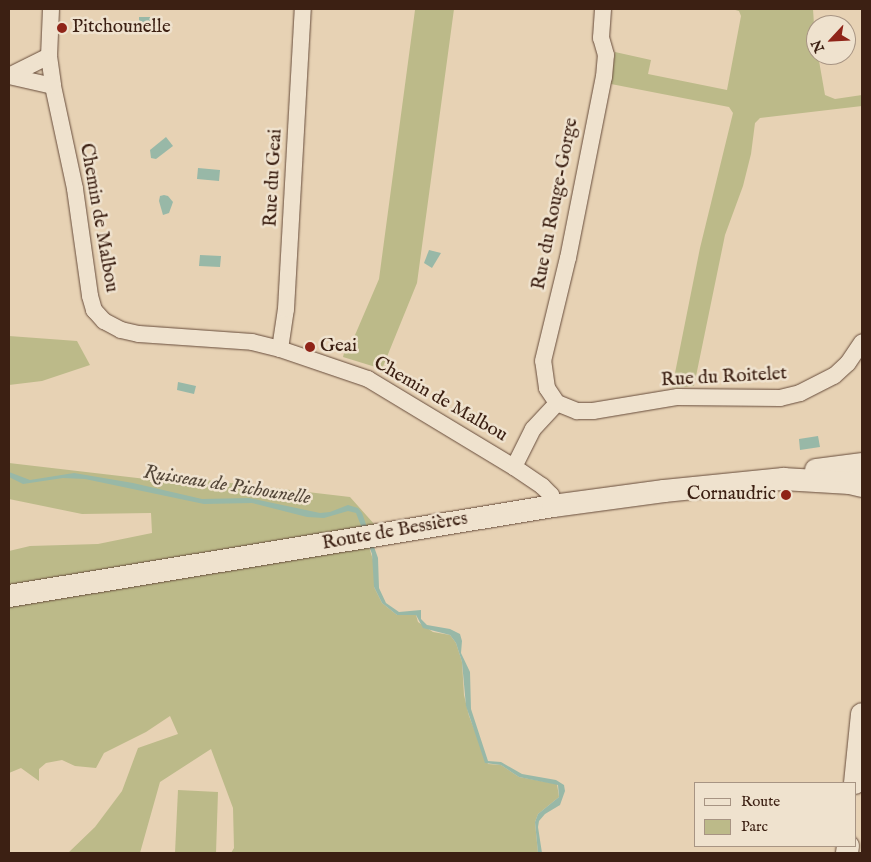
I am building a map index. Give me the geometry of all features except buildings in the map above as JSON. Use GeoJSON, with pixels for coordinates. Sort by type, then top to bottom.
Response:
{"type":"FeatureCollection","features":[{"type":"Feature","properties":{"kind":"main road","name":"Route de Bessières"},"geometry":{"type":"LineString","coordinates":[[783,480],[821,468],[862,464]]}},
{"type":"Feature","properties":{"kind":"main road","name":"Route de Bessières"},"geometry":{"type":"LineString","coordinates":[[9,596],[553,506],[697,487],[783,480],[850,483],[862,486]]}},
{"type":"Feature","properties":{"kind":"main road"},"geometry":{"type":"LineString","coordinates":[[855,782],[862,714]]}},
{"type":"Feature","properties":{"kind":"street","name":"Chemin de Malbou"},"geometry":{"type":"LineString","coordinates":[[50,9],[49,56],[53,86],[75,189],[90,296],[94,310],[104,321],[121,330],[139,334],[252,342],[280,349],[368,380],[514,467],[542,486],[551,495],[553,506]]}},
{"type":"Feature","properties":{"kind":"street","name":"Rue du Geai"},"geometry":{"type":"LineString","coordinates":[[280,349],[286,309],[304,9]]}},
{"type":"Feature","properties":{"kind":"street","name":"Rue du Rouge-Gorge"},"geometry":{"type":"LineString","coordinates":[[557,403],[547,388],[543,361],[568,258],[604,77],[606,55],[601,38],[603,9]]}},
{"type":"Feature","properties":{"kind":"street"},"geometry":{"type":"LineString","coordinates":[[9,76],[49,56]]}},
{"type":"Feature","properties":{"kind":"street"},"geometry":{"type":"LineString","coordinates":[[9,76],[53,86]]}},
{"type":"Feature","properties":{"kind":"street","name":"Rue du Roitelet"},"geometry":{"type":"LineString","coordinates":[[557,403],[568,410],[593,411],[678,397],[780,398],[800,393],[834,376],[848,363],[862,342]]}},
{"type":"Feature","properties":{"kind":"street"},"geometry":{"type":"LineString","coordinates":[[514,467],[534,429],[557,403]]}},
{"type":"Feature","properties":{"kind":"green space"},"geometry":{"type":"Polygon","coordinates":[[[409,9],[454,9],[417,283],[382,369],[343,357],[347,341],[352,342],[379,279],[415,10],[409,9]]]}},
{"type":"Feature","properties":{"kind":"green space"},"geometry":{"type":"Polygon","coordinates":[[[732,9],[813,9],[813,15],[806,15],[806,65],[820,65],[825,95],[835,99],[862,95],[862,106],[760,118],[755,123],[751,154],[743,186],[725,235],[694,386],[672,388],[700,248],[733,113],[729,107],[611,84],[615,52],[651,60],[648,74],[727,90],[741,16],[739,11],[732,9]]]}},
{"type":"Feature","properties":{"kind":"green space"},"geometry":{"type":"Polygon","coordinates":[[[9,336],[77,341],[90,365],[42,381],[9,385],[9,336]]]}},
{"type":"Feature","properties":{"kind":"green space"},"geometry":{"type":"Polygon","coordinates":[[[9,463],[146,479],[163,475],[350,497],[375,525],[9,586],[9,551],[30,546],[98,544],[152,533],[151,513],[82,514],[9,499],[9,463]]]}},
{"type":"Feature","properties":{"kind":"green space"},"geometry":{"type":"Polygon","coordinates":[[[369,547],[374,563],[374,587],[382,603],[397,615],[416,615],[418,622],[433,632],[450,635],[456,643],[462,662],[464,695],[469,716],[488,764],[501,765],[519,777],[557,784],[559,797],[538,814],[535,822],[538,853],[231,853],[234,848],[233,808],[211,749],[160,782],[140,853],[68,853],[95,827],[122,791],[138,748],[178,734],[170,716],[146,732],[104,753],[96,768],[75,766],[62,760],[46,763],[39,769],[39,781],[21,768],[9,773],[9,605],[369,547]]]}},
{"type":"Feature","properties":{"kind":"green space"},"geometry":{"type":"Polygon","coordinates":[[[178,790],[218,792],[216,853],[175,853],[178,790]]]}},
{"type":"Feature","properties":{"kind":"shaded area"},"geometry":{"type":"Polygon","coordinates":[[[139,17],[158,17],[158,26],[139,27],[139,17]]]}},
{"type":"Feature","properties":{"kind":"shaded area"},"geometry":{"type":"Polygon","coordinates":[[[166,137],[173,146],[156,159],[151,158],[150,150],[166,137]]]}},
{"type":"Feature","properties":{"kind":"shaded area"},"geometry":{"type":"Polygon","coordinates":[[[198,168],[220,170],[219,181],[197,179],[198,168]]]}},
{"type":"Feature","properties":{"kind":"shaded area"},"geometry":{"type":"Polygon","coordinates":[[[160,196],[168,196],[173,202],[169,213],[163,215],[159,201],[160,196]]]}},
{"type":"Feature","properties":{"kind":"shaded area"},"geometry":{"type":"Polygon","coordinates":[[[429,250],[441,253],[432,268],[424,263],[429,250]]]}},
{"type":"Feature","properties":{"kind":"shaded area"},"geometry":{"type":"Polygon","coordinates":[[[200,255],[221,256],[220,267],[199,266],[200,255]]]}},
{"type":"Feature","properties":{"kind":"shaded area"},"geometry":{"type":"Polygon","coordinates":[[[178,382],[196,386],[194,394],[177,390],[178,382]]]}},
{"type":"Feature","properties":{"kind":"shaded area"},"geometry":{"type":"Polygon","coordinates":[[[818,436],[820,447],[800,450],[799,439],[818,436]]]}},
{"type":"Feature","properties":{"kind":"shaded area"},"geometry":{"type":"Polygon","coordinates":[[[9,472],[30,480],[74,473],[133,483],[202,499],[249,498],[320,513],[330,512],[348,505],[358,508],[362,513],[378,558],[379,588],[386,603],[399,612],[421,610],[421,619],[427,625],[450,629],[460,634],[462,641],[461,653],[470,672],[471,709],[488,761],[501,762],[522,774],[556,780],[564,785],[565,791],[560,805],[545,814],[539,821],[538,827],[542,853],[538,853],[535,822],[538,814],[559,797],[558,785],[519,777],[501,765],[485,763],[466,706],[462,662],[456,643],[450,635],[423,628],[416,615],[397,615],[382,603],[374,587],[372,554],[356,513],[348,511],[324,518],[307,517],[252,503],[204,504],[85,479],[63,478],[23,484],[9,477],[9,472]]]}},
{"type":"Feature","properties":{"kind":"place","name":"Pitchounelle"},"geometry":{"type":"Point","coordinates":[62,28]}},
{"type":"Feature","properties":{"kind":"place","name":"Geai"},"geometry":{"type":"Point","coordinates":[310,347]}},
{"type":"Feature","properties":{"kind":"place","name":"Cornaudric"},"geometry":{"type":"Point","coordinates":[786,495]}},
{"type":"Feature","properties":{"kind":"water label","name":"Ruisseau de Pichounelle"},"geometry":{"type":"Point","coordinates":[227,485]}}]}
